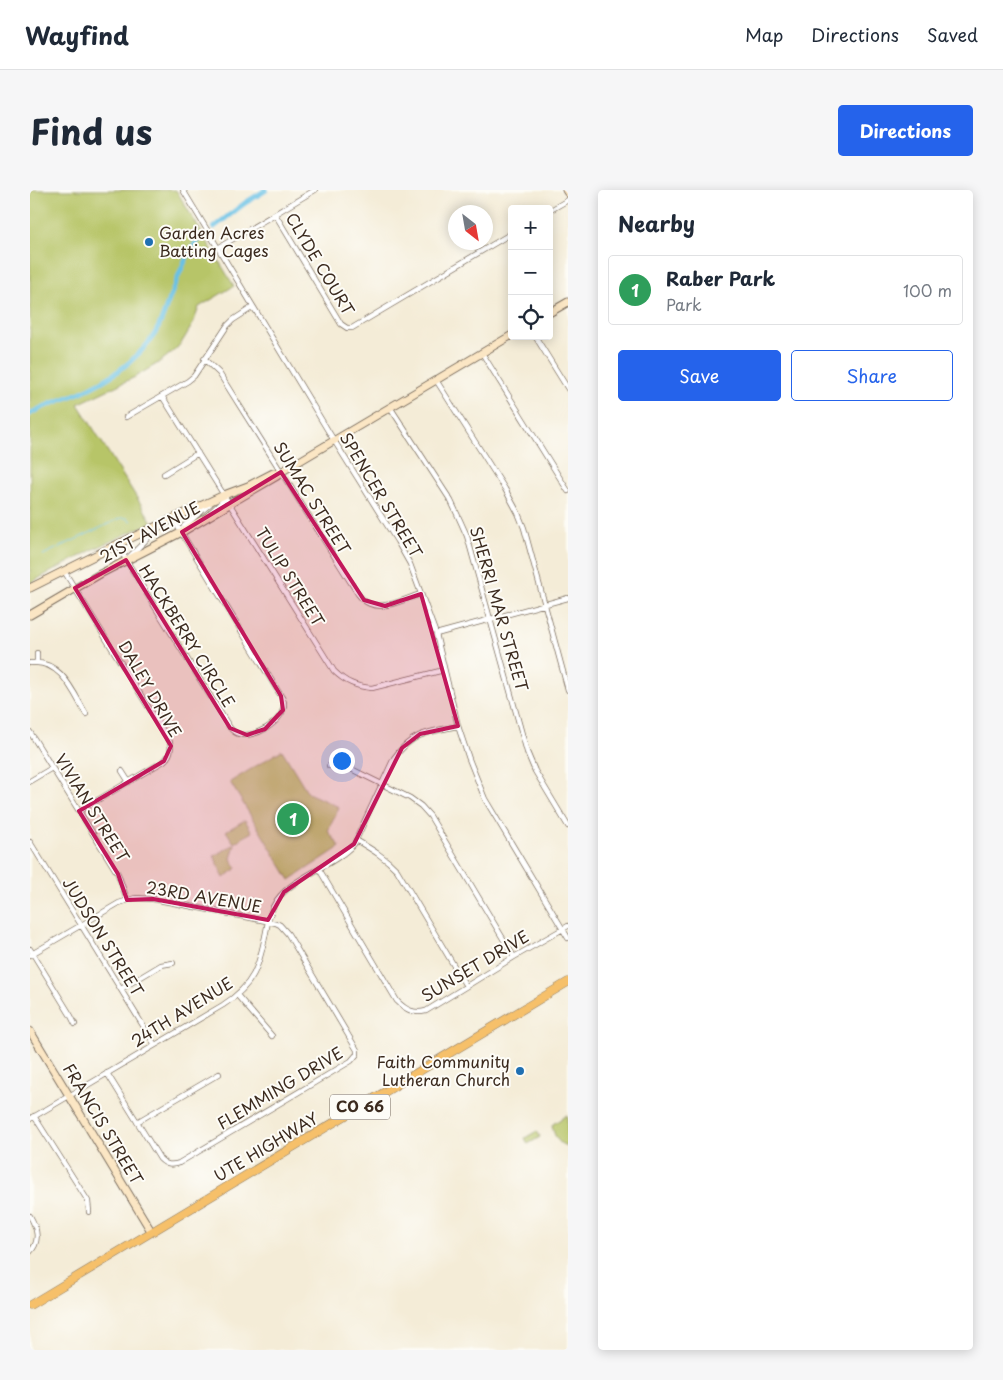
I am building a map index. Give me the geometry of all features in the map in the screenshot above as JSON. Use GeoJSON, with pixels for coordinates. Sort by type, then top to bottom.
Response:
{"type":"FeatureCollection","features":[{"type":"Feature","properties":{"kind":"main road","name":"UTE HIGHWAY"},"geometry":{"type":"LineString","coordinates":[[30,1305],[568,982]]}},
{"type":"Feature","properties":{"kind":"street","name":"SPENCER STREET"},"geometry":{"type":"LineString","coordinates":[[183,190],[410,564],[436,634],[458,726],[485,799],[568,938]]}},
{"type":"Feature","properties":{"kind":"street"},"geometry":{"type":"LineString","coordinates":[[218,248],[315,190]]}},
{"type":"Feature","properties":{"kind":"street"},"geometry":{"type":"LineString","coordinates":[[553,209],[568,200]]}},
{"type":"Feature","properties":{"kind":"street","name":"CLYDE COURT"},"geometry":{"type":"LineString","coordinates":[[275,214],[344,327],[347,328],[352,328],[508,236]]}},
{"type":"Feature","properties":{"kind":"street"},"geometry":{"type":"LineString","coordinates":[[553,311],[568,302]]}},
{"type":"Feature","properties":{"kind":"street"},"geometry":{"type":"LineString","coordinates":[[126,417],[194,376],[227,326],[233,320],[253,308]]}},
{"type":"Feature","properties":{"kind":"street","name":"21ST AVENUE"},"geometry":{"type":"LineString","coordinates":[[30,588],[170,520],[215,500],[227,499],[277,476],[334,440],[508,337]]}},
{"type":"Feature","properties":{"kind":"street"},"geometry":{"type":"LineString","coordinates":[[537,340],[568,389]]}},
{"type":"Feature","properties":{"kind":"street"},"geometry":{"type":"LineString","coordinates":[[482,353],[568,491]]}},
{"type":"Feature","properties":{"kind":"street","name":"SUMAC STREET"},"geometry":{"type":"LineString","coordinates":[[204,359],[219,373],[353,588],[364,600],[377,606],[385,606],[422,594]]}},
{"type":"Feature","properties":{"kind":"street"},"geometry":{"type":"LineString","coordinates":[[436,380],[505,489],[518,513],[524,528],[568,690]]}},
{"type":"Feature","properties":{"kind":"street","name":"TULIP STREET"},"geometry":{"type":"LineString","coordinates":[[162,396],[328,663],[341,678],[355,686],[372,688],[444,670]]}},
{"type":"Feature","properties":{"kind":"street","name":"SHERRI MAR STREET"},"geometry":{"type":"LineString","coordinates":[[390,407],[451,501],[467,536],[527,752],[535,771],[568,826]]}},
{"type":"Feature","properties":{"kind":"street"},"geometry":{"type":"LineString","coordinates":[[164,474],[198,453]]}},
{"type":"Feature","properties":{"kind":"street","name":"21ST AVENUE"},"geometry":{"type":"LineString","coordinates":[[30,615],[126,560],[205,519],[227,499],[248,486],[273,473],[281,472]]}},
{"type":"Feature","properties":{"kind":"street"},"geometry":{"type":"LineString","coordinates":[[182,532],[184,526],[215,500]]}},
{"type":"Feature","properties":{"kind":"street"},"geometry":{"type":"LineString","coordinates":[[126,560],[153,533],[170,520],[182,532],[284,702],[283,710],[275,722],[255,734],[241,734],[239,742]]}},
{"type":"Feature","properties":{"kind":"street","name":"HACKBERRY CIRCLE"},"geometry":{"type":"LineString","coordinates":[[118,544],[230,728],[235,733],[241,734]]}},
{"type":"Feature","properties":{"kind":"street","name":"DALEY DRIVE"},"geometry":{"type":"LineString","coordinates":[[64,571],[170,742],[171,751],[164,761],[79,811]]}},
{"type":"Feature","properties":{"kind":"street"},"geometry":{"type":"LineString","coordinates":[[436,634],[568,598]]}},
{"type":"Feature","properties":{"kind":"street"},"geometry":{"type":"LineString","coordinates":[[37,662],[38,653]]}},
{"type":"Feature","properties":{"kind":"street"},"geometry":{"type":"LineString","coordinates":[[30,663],[46,663],[64,677],[86,714]]}},
{"type":"Feature","properties":{"kind":"street"},"geometry":{"type":"LineString","coordinates":[[283,710],[289,712]]}},
{"type":"Feature","properties":{"kind":"street","name":"24TH AVENUE"},"geometry":{"type":"LineString","coordinates":[[32,1117],[237,995],[249,982],[259,964],[268,920],[273,906],[284,892],[348,851],[356,840],[394,758],[402,748],[420,734],[458,726]]}},
{"type":"Feature","properties":{"kind":"street","name":"VIVIAN STREET"},"geometry":{"type":"LineString","coordinates":[[30,732],[118,874],[127,900]]}},
{"type":"Feature","properties":{"kind":"street"},"geometry":{"type":"LineString","coordinates":[[171,751],[177,753]]}},
{"type":"Feature","properties":{"kind":"street"},"geometry":{"type":"LineString","coordinates":[[330,766],[339,763],[410,798],[421,806],[430,816],[514,957]]}},
{"type":"Feature","properties":{"kind":"street"},"geometry":{"type":"LineString","coordinates":[[30,781],[52,768]]}},
{"type":"Feature","properties":{"kind":"street"},"geometry":{"type":"LineString","coordinates":[[122,771],[129,782]]}},
{"type":"Feature","properties":{"kind":"street"},"geometry":{"type":"LineString","coordinates":[[356,840],[382,855],[397,870],[466,986]]}},
{"type":"Feature","properties":{"kind":"street","name":"JUDSON STREET"},"geometry":{"type":"LineString","coordinates":[[30,842],[155,1045]]}},
{"type":"Feature","properties":{"kind":"street","name":"SUNSET DRIVE"},"geometry":{"type":"LineString","coordinates":[[319,869],[397,1001],[413,1012],[420,1013],[426,1011],[568,926]]}},
{"type":"Feature","properties":{"kind":"street","name":"23RD AVENUE"},"geometry":{"type":"LineString","coordinates":[[31,952],[111,906],[135,898],[153,899],[268,920]]}},
{"type":"Feature","properties":{"kind":"street","name":"FLEMMING DRIVE"},"geometry":{"type":"LineString","coordinates":[[169,1165],[179,1164],[360,1055],[288,934],[280,925],[268,920]]}},
{"type":"Feature","properties":{"kind":"street"},"geometry":{"type":"LineString","coordinates":[[31,952],[71,1016],[74,1024]]}},
{"type":"Feature","properties":{"kind":"street"},"geometry":{"type":"LineString","coordinates":[[121,989],[161,965],[173,963]]}},
{"type":"Feature","properties":{"kind":"street"},"geometry":{"type":"LineString","coordinates":[[237,995],[272,1036]]}},
{"type":"Feature","properties":{"kind":"street","name":"FRANCIS STREET"},"geometry":{"type":"LineString","coordinates":[[30,1031],[152,1232]]}},
{"type":"Feature","properties":{"kind":"street"},"geometry":{"type":"LineString","coordinates":[[107,1073],[160,1159],[169,1165],[167,1171]]}},
{"type":"Feature","properties":{"kind":"street"},"geometry":{"type":"LineString","coordinates":[[137,1122],[219,1074]]}},
{"type":"Feature","properties":{"kind":"street"},"geometry":{"type":"LineString","coordinates":[[32,1117],[88,1201],[89,1212]]}},
{"type":"Feature","properties":{"kind":"street"},"geometry":{"type":"LineString","coordinates":[[30,1216],[37,1231],[37,1239],[35,1246],[30,1252]]}},
{"type":"Feature","properties":{"kind":"highlighted area"},"geometry":{"type":"Polygon","coordinates":[[[281,472],[364,600],[385,606],[421,594],[458,726],[420,734],[402,748],[354,844],[284,892],[268,920],[153,899],[127,900],[118,874],[79,811],[164,761],[171,746],[75,588],[126,560],[230,728],[247,735],[265,729],[283,710],[281,696],[182,532],[281,472]]]}},
{"type":"Feature","properties":{"kind":"green space"},"geometry":{"type":"Polygon","coordinates":[[[30,190],[176,190],[234,286],[199,307],[193,324],[182,342],[160,362],[135,377],[78,404],[152,522],[90,551],[30,583],[30,190]]]}},
{"type":"Feature","properties":{"kind":"green space"},"geometry":{"type":"Polygon","coordinates":[[[282,750],[308,793],[339,807],[328,831],[340,847],[290,880],[230,782],[282,750]]]}},
{"type":"Feature","properties":{"kind":"green space"},"geometry":{"type":"Polygon","coordinates":[[[245,820],[252,832],[234,843],[226,831],[245,820]]]}},
{"type":"Feature","properties":{"kind":"green space"},"geometry":{"type":"Polygon","coordinates":[[[235,844],[231,859],[237,868],[224,878],[214,856],[235,844]]]}},
{"type":"Feature","properties":{"kind":"green space"},"geometry":{"type":"Polygon","coordinates":[[[567,1115],[568,1146],[559,1142],[552,1126],[567,1115]]]}},
{"type":"Feature","properties":{"kind":"green space"},"geometry":{"type":"Polygon","coordinates":[[[537,1131],[540,1137],[528,1144],[525,1138],[537,1131]]]}},
{"type":"Feature","properties":{"kind":"waterway"},"geometry":{"type":"LineString","coordinates":[[214,227],[245,203],[266,190]]}},
{"type":"Feature","properties":{"kind":"waterway"},"geometry":{"type":"LineString","coordinates":[[30,414],[42,407],[100,383],[121,369],[139,353],[161,323],[182,267],[201,236]]}},
{"type":"Feature","properties":{"kind":"waterway"},"geometry":{"type":"LineString","coordinates":[[43,555],[121,518],[127,518],[131,521]]}},
{"type":"Feature","properties":{"kind":"place","name":"Garden Acres Batting Cages"},"geometry":{"type":"Point","coordinates":[149,242]}},
{"type":"Feature","properties":{"kind":"place","name":"Raber Park"},"geometry":{"type":"Point","coordinates":[293,819]}},
{"type":"Feature","properties":{"kind":"place","name":"Faith Community Lutheran Church"},"geometry":{"type":"Point","coordinates":[520,1071]}}]}
